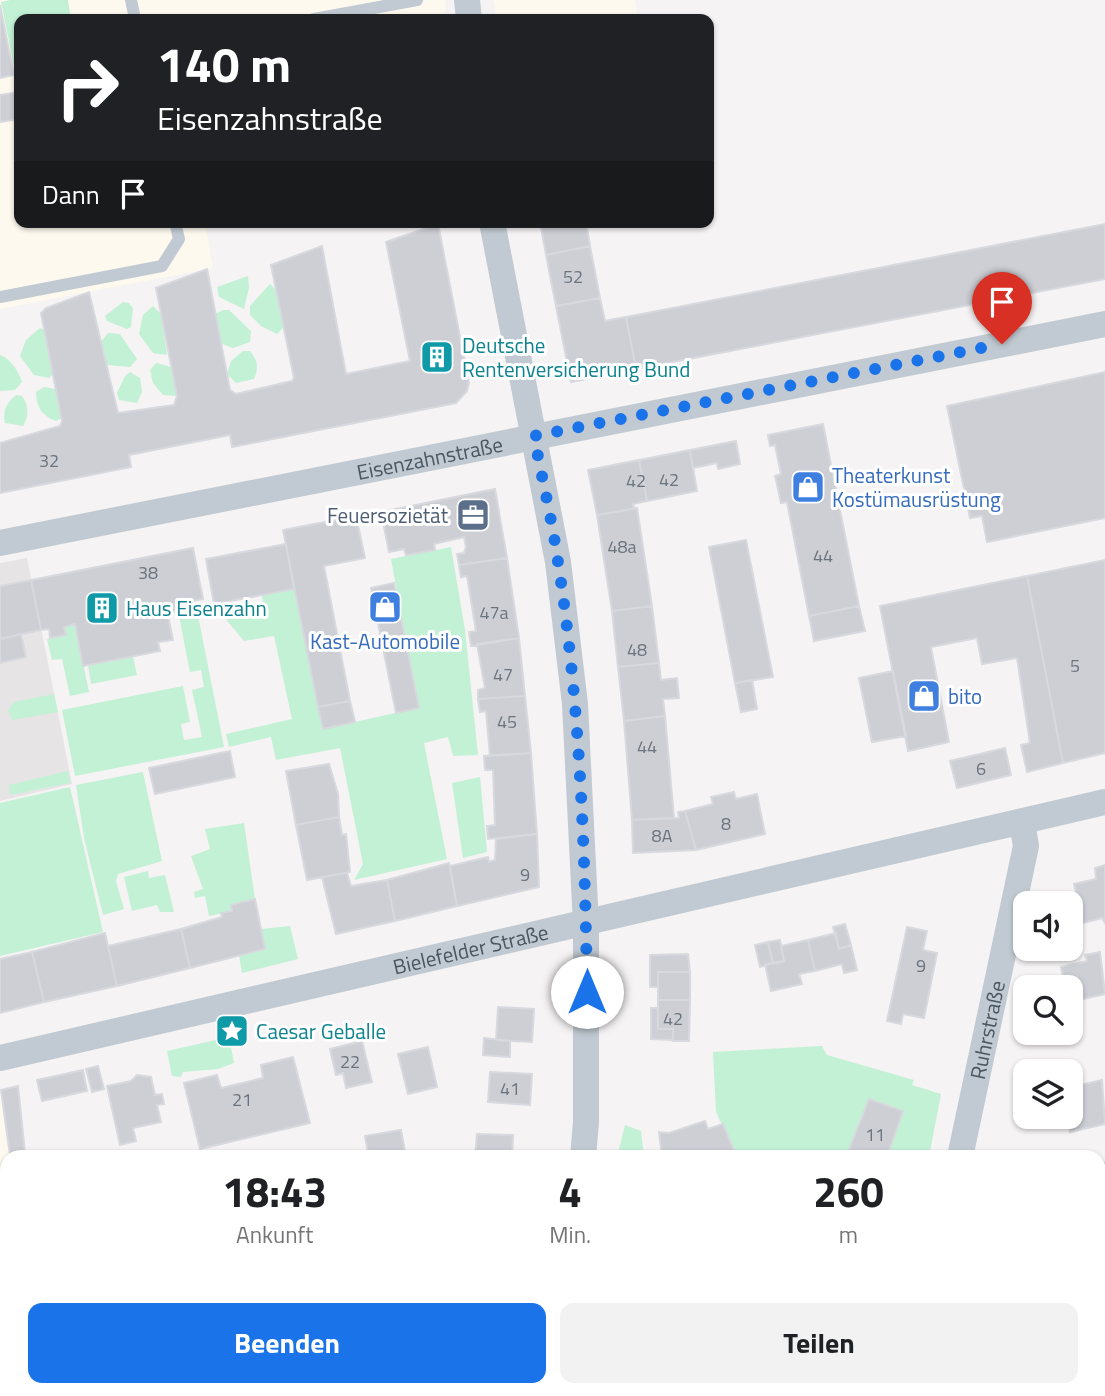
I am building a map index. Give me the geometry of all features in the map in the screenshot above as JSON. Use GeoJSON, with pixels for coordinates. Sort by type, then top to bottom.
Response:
{"type":"FeatureCollection","features":[{"type":"Feature","properties":{"kind":"street"},"geometry":{"type":"LineString","coordinates":[[493,228],[558,562],[575,704],[586,925],[586,1122],[584,1150]]}},
{"type":"Feature","properties":{"kind":"street","name":"Eisenzahnstraße"},"geometry":{"type":"LineString","coordinates":[[0,544],[1105,324]]}},
{"type":"Feature","properties":{"kind":"street","name":"Bielefelder Straße"},"geometry":{"type":"LineString","coordinates":[[0,1059],[586,925],[1105,802]]}},
{"type":"Feature","properties":{"kind":"street","name":"Ruhrstraße"},"geometry":{"type":"LineString","coordinates":[[961,1150],[1026,846],[1022,822]]}},
{"type":"Feature","properties":{"kind":"lane"},"geometry":{"type":"LineString","coordinates":[[341,14],[417,0]]}},
{"type":"Feature","properties":{"kind":"lane"},"geometry":{"type":"LineString","coordinates":[[0,297],[162,266],[179,239],[176,228]]}},
{"type":"Feature","properties":{"kind":"shaded area"},"geometry":{"type":"Polygon","coordinates":[[[0,0],[446,0],[445,14],[14,14],[14,228],[206,228],[213,268],[0,309],[0,0]]]}},
{"type":"Feature","properties":{"kind":"shaded area"},"geometry":{"type":"Polygon","coordinates":[[[493,0],[635,0],[637,14],[496,14],[493,0]]]}},
{"type":"Feature","properties":{"kind":"shaded area"},"geometry":{"type":"Polygon","coordinates":[[[27,558],[72,784],[0,801],[0,563],[27,558]]]}},
{"type":"Feature","properties":{"kind":"shaded area"},"geometry":{"type":"Polygon","coordinates":[[[0,1090],[8,1150],[0,1150],[0,1090]]]}},
{"type":"Feature","properties":{"kind":"green space"},"geometry":{"type":"Polygon","coordinates":[[[68,0],[70,14],[14,14],[14,68],[1,2],[68,0]]]}},
{"type":"Feature","properties":{"kind":"green space"},"geometry":{"type":"Polygon","coordinates":[[[248,276],[249,288],[244,309],[219,297],[217,287],[248,276]]]}},
{"type":"Feature","properties":{"kind":"green space"},"geometry":{"type":"Polygon","coordinates":[[[270,284],[276,290],[284,327],[277,334],[261,326],[250,315],[250,306],[270,284]]]}},
{"type":"Feature","properties":{"kind":"green space"},"geometry":{"type":"Polygon","coordinates":[[[123,302],[129,303],[133,308],[131,327],[127,329],[107,321],[105,316],[123,302]]]}},
{"type":"Feature","properties":{"kind":"green space"},"geometry":{"type":"Polygon","coordinates":[[[153,306],[161,314],[167,355],[153,353],[139,334],[143,315],[153,306]]]}},
{"type":"Feature","properties":{"kind":"green space"},"geometry":{"type":"Polygon","coordinates":[[[229,310],[251,331],[250,342],[233,348],[222,344],[215,314],[229,310]]]}},
{"type":"Feature","properties":{"kind":"green space"},"geometry":{"type":"Polygon","coordinates":[[[40,328],[45,330],[53,374],[49,378],[34,375],[20,356],[26,340],[40,328]]]}},
{"type":"Feature","properties":{"kind":"green space"},"geometry":{"type":"Polygon","coordinates":[[[108,333],[120,334],[137,359],[130,367],[106,365],[101,342],[108,333]]]}},
{"type":"Feature","properties":{"kind":"green space"},"geometry":{"type":"Polygon","coordinates":[[[243,351],[253,354],[257,372],[254,379],[236,383],[227,374],[231,361],[243,351]]]}},
{"type":"Feature","properties":{"kind":"green space"},"geometry":{"type":"Polygon","coordinates":[[[0,355],[11,362],[21,378],[22,382],[15,390],[0,391],[0,355]]]}},
{"type":"Feature","properties":{"kind":"green space"},"geometry":{"type":"Polygon","coordinates":[[[156,363],[171,367],[177,396],[163,395],[153,383],[150,370],[156,363]]]}},
{"type":"Feature","properties":{"kind":"green space"},"geometry":{"type":"Polygon","coordinates":[[[130,372],[140,378],[142,392],[137,403],[119,400],[117,393],[125,376],[130,372]]]}},
{"type":"Feature","properties":{"kind":"green space"},"geometry":{"type":"Polygon","coordinates":[[[44,387],[56,389],[62,418],[56,421],[44,414],[37,402],[36,392],[44,387]]]}},
{"type":"Feature","properties":{"kind":"green space"},"geometry":{"type":"Polygon","coordinates":[[[16,395],[22,396],[27,407],[23,426],[5,423],[6,408],[16,395]]]}},
{"type":"Feature","properties":{"kind":"green space"},"geometry":{"type":"Polygon","coordinates":[[[451,547],[465,630],[478,755],[453,756],[448,737],[424,743],[447,859],[354,880],[363,864],[340,748],[276,760],[271,737],[229,747],[226,734],[292,719],[274,636],[244,641],[219,611],[263,604],[262,595],[294,589],[323,729],[418,708],[391,559],[451,547]]]}},
{"type":"Feature","properties":{"kind":"green space"},"geometry":{"type":"Polygon","coordinates":[[[195,600],[224,747],[75,776],[62,710],[183,686],[190,722],[181,724],[184,740],[202,737],[192,690],[204,687],[201,670],[190,672],[178,611],[184,609],[183,603],[195,600]]]}},
{"type":"Feature","properties":{"kind":"green space"},"geometry":{"type":"Polygon","coordinates":[[[75,624],[89,692],[70,696],[62,659],[52,660],[47,639],[66,635],[64,627],[75,624]]]}},
{"type":"Feature","properties":{"kind":"green space"},"geometry":{"type":"Polygon","coordinates":[[[133,657],[137,675],[91,684],[88,665],[133,657]]]}},
{"type":"Feature","properties":{"kind":"green space"},"geometry":{"type":"Polygon","coordinates":[[[54,694],[58,712],[12,720],[8,710],[14,702],[54,694]]]}},
{"type":"Feature","properties":{"kind":"green space"},"geometry":{"type":"Polygon","coordinates":[[[68,771],[70,783],[10,795],[9,785],[68,771]]]}},
{"type":"Feature","properties":{"kind":"green space"},"geometry":{"type":"Polygon","coordinates":[[[143,772],[162,861],[118,874],[116,881],[124,909],[103,915],[84,838],[76,785],[143,772]]]}},
{"type":"Feature","properties":{"kind":"green space"},"geometry":{"type":"Polygon","coordinates":[[[480,777],[487,852],[463,858],[452,783],[480,777]]]}},
{"type":"Feature","properties":{"kind":"green space"},"geometry":{"type":"Polygon","coordinates":[[[70,787],[103,932],[0,956],[0,803],[70,787]]]}},
{"type":"Feature","properties":{"kind":"green space"},"geometry":{"type":"Polygon","coordinates":[[[244,823],[255,899],[231,905],[232,911],[209,916],[205,896],[195,898],[194,892],[203,889],[191,856],[210,849],[205,829],[244,823]]]}},
{"type":"Feature","properties":{"kind":"green space"},"geometry":{"type":"Polygon","coordinates":[[[148,871],[149,878],[165,875],[174,912],[160,912],[157,905],[132,911],[124,877],[148,871]]]}},
{"type":"Feature","properties":{"kind":"green space"},"geometry":{"type":"Polygon","coordinates":[[[290,926],[298,959],[242,973],[239,955],[261,929],[290,926]]]}},
{"type":"Feature","properties":{"kind":"green space"},"geometry":{"type":"Polygon","coordinates":[[[229,1037],[234,1063],[218,1069],[183,1072],[181,1077],[172,1076],[167,1051],[229,1037]]]}},
{"type":"Feature","properties":{"kind":"green space"},"geometry":{"type":"Polygon","coordinates":[[[822,1046],[827,1055],[914,1080],[912,1085],[941,1094],[930,1150],[885,1150],[869,1099],[849,1150],[734,1150],[716,1112],[713,1052],[822,1046]]]}},
{"type":"Feature","properties":{"kind":"green space"},"geometry":{"type":"Polygon","coordinates":[[[625,1125],[641,1131],[643,1150],[619,1150],[625,1125]]]}},
{"type":"Feature","properties":{"kind":"building"},"geometry":{"type":"Polygon","coordinates":[[[0,5],[14,75],[0,78],[0,5]]]}},
{"type":"Feature","properties":{"kind":"building"},"geometry":{"type":"Polygon","coordinates":[[[14,93],[14,120],[0,122],[0,95],[14,93]]]}},
{"type":"Feature","properties":{"kind":"building"},"geometry":{"type":"Polygon","coordinates":[[[1105,224],[1105,279],[636,369],[626,317],[1105,224]]]}},
{"type":"Feature","properties":{"kind":"building","name":"Deutsche Rentenversicherung Bund"},"geometry":{"type":"Polygon","coordinates":[[[426,228],[439,228],[469,383],[467,391],[456,403],[232,447],[230,435],[129,455],[131,467],[0,493],[0,443],[60,426],[62,421],[41,313],[46,308],[89,292],[118,413],[174,405],[177,396],[156,288],[207,269],[230,390],[236,394],[292,381],[294,378],[271,265],[322,246],[346,374],[410,361],[386,242],[426,228]]]}},
{"type":"Feature","properties":{"kind":"building"},"geometry":{"type":"Polygon","coordinates":[[[541,228],[587,228],[590,246],[546,255],[541,228]]]}},
{"type":"Feature","properties":{"kind":"building"},"geometry":{"type":"Polygon","coordinates":[[[590,246],[600,298],[556,306],[546,255],[590,246]]]}},
{"type":"Feature","properties":{"kind":"building"},"geometry":{"type":"Polygon","coordinates":[[[600,298],[605,321],[626,317],[636,369],[571,382],[556,306],[600,298]]]}},
{"type":"Feature","properties":{"kind":"building"},"geometry":{"type":"Polygon","coordinates":[[[1105,372],[1105,518],[987,542],[982,516],[970,518],[947,406],[1105,372]]]}},
{"type":"Feature","properties":{"kind":"building"},"geometry":{"type":"Polygon","coordinates":[[[823,424],[859,606],[809,616],[787,502],[781,503],[775,476],[781,474],[775,445],[770,446],[768,435],[823,424]]]}},
{"type":"Feature","properties":{"kind":"building"},"geometry":{"type":"Polygon","coordinates":[[[736,441],[740,464],[718,469],[717,463],[693,468],[690,450],[736,441]]]}},
{"type":"Feature","properties":{"kind":"building"},"geometry":{"type":"Polygon","coordinates":[[[690,450],[697,491],[647,501],[639,460],[690,450]]]}},
{"type":"Feature","properties":{"kind":"building"},"geometry":{"type":"Polygon","coordinates":[[[639,460],[647,501],[633,504],[634,509],[597,515],[588,470],[639,460]]]}},
{"type":"Feature","properties":{"kind":"building"},"geometry":{"type":"Polygon","coordinates":[[[495,489],[507,558],[459,565],[457,554],[464,553],[464,537],[434,544],[435,550],[406,555],[404,549],[389,552],[381,512],[495,489]]]}},
{"type":"Feature","properties":{"kind":"building"},"geometry":{"type":"Polygon","coordinates":[[[637,508],[652,606],[612,611],[597,515],[637,508]]]}},
{"type":"Feature","properties":{"kind":"building"},"geometry":{"type":"Polygon","coordinates":[[[356,516],[365,558],[324,566],[350,701],[318,707],[283,530],[356,516]]]}},
{"type":"Feature","properties":{"kind":"building"},"geometry":{"type":"Polygon","coordinates":[[[746,540],[773,677],[735,683],[709,547],[746,540]]]}},
{"type":"Feature","properties":{"kind":"building"},"geometry":{"type":"Polygon","coordinates":[[[286,544],[294,589],[214,604],[206,559],[286,544]]]}},
{"type":"Feature","properties":{"kind":"building","name":"Haus Eisenzahn"},"geometry":{"type":"Polygon","coordinates":[[[193,548],[203,599],[183,603],[184,609],[172,612],[171,605],[166,606],[173,640],[158,642],[160,651],[83,666],[75,624],[64,627],[66,635],[50,638],[49,629],[41,630],[31,580],[193,548]]]}},
{"type":"Feature","properties":{"kind":"building"},"geometry":{"type":"Polygon","coordinates":[[[507,558],[519,638],[471,646],[469,632],[476,631],[467,576],[461,577],[459,565],[507,558]]]}},
{"type":"Feature","properties":{"kind":"building"},"geometry":{"type":"Polygon","coordinates":[[[1105,560],[1105,753],[1063,763],[1027,576],[1105,560]]]}},
{"type":"Feature","properties":{"kind":"building"},"geometry":{"type":"Polygon","coordinates":[[[1027,576],[1063,763],[1027,772],[1021,745],[1030,743],[1017,658],[982,664],[977,638],[931,647],[949,742],[908,751],[880,606],[1027,576]]]}},
{"type":"Feature","properties":{"kind":"building"},"geometry":{"type":"Polygon","coordinates":[[[31,580],[41,630],[0,639],[0,586],[31,580]]]}},
{"type":"Feature","properties":{"kind":"building"},"geometry":{"type":"Polygon","coordinates":[[[394,583],[406,643],[383,648],[371,588],[394,583]]]}},
{"type":"Feature","properties":{"kind":"building"},"geometry":{"type":"Polygon","coordinates":[[[652,606],[659,663],[618,667],[612,611],[652,606]]]}},
{"type":"Feature","properties":{"kind":"building"},"geometry":{"type":"Polygon","coordinates":[[[859,606],[865,631],[814,641],[809,616],[859,606]]]}},
{"type":"Feature","properties":{"kind":"building"},"geometry":{"type":"Polygon","coordinates":[[[21,634],[26,657],[0,663],[0,639],[21,634]]]}},
{"type":"Feature","properties":{"kind":"building"},"geometry":{"type":"Polygon","coordinates":[[[519,638],[525,696],[478,699],[478,690],[485,688],[477,644],[519,638]]]}},
{"type":"Feature","properties":{"kind":"building"},"geometry":{"type":"Polygon","coordinates":[[[406,643],[419,708],[396,713],[383,648],[406,643]]]}},
{"type":"Feature","properties":{"kind":"building"},"geometry":{"type":"Polygon","coordinates":[[[659,663],[661,680],[677,678],[679,698],[663,699],[665,716],[624,721],[618,667],[659,663]]]}},
{"type":"Feature","properties":{"kind":"building"},"geometry":{"type":"Polygon","coordinates":[[[893,671],[906,736],[872,742],[859,678],[893,671]]]}},
{"type":"Feature","properties":{"kind":"building"},"geometry":{"type":"Polygon","coordinates":[[[752,680],[757,709],[741,712],[735,683],[752,680]]]}},
{"type":"Feature","properties":{"kind":"building"},"geometry":{"type":"Polygon","coordinates":[[[525,696],[531,753],[490,756],[486,711],[480,712],[478,699],[525,696]]]}},
{"type":"Feature","properties":{"kind":"building"},"geometry":{"type":"Polygon","coordinates":[[[350,701],[355,722],[323,729],[318,707],[350,701]]]}},
{"type":"Feature","properties":{"kind":"building"},"geometry":{"type":"Polygon","coordinates":[[[665,716],[674,818],[632,820],[624,721],[665,716]]]}},
{"type":"Feature","properties":{"kind":"building"},"geometry":{"type":"Polygon","coordinates":[[[1005,748],[1011,775],[957,788],[950,761],[1005,748]]]}},
{"type":"Feature","properties":{"kind":"building"},"geometry":{"type":"Polygon","coordinates":[[[230,751],[235,777],[155,794],[149,768],[230,751]]]}},
{"type":"Feature","properties":{"kind":"building"},"geometry":{"type":"Polygon","coordinates":[[[531,753],[537,834],[488,839],[487,826],[495,825],[493,770],[485,770],[484,756],[531,753]]]}},
{"type":"Feature","properties":{"kind":"building"},"geometry":{"type":"Polygon","coordinates":[[[329,764],[338,794],[339,817],[296,825],[286,771],[329,764]]]}},
{"type":"Feature","properties":{"kind":"building"},"geometry":{"type":"Polygon","coordinates":[[[734,792],[736,799],[757,794],[765,834],[696,850],[685,811],[713,804],[711,797],[734,792]]]}},
{"type":"Feature","properties":{"kind":"building"},"geometry":{"type":"Polygon","coordinates":[[[685,811],[696,850],[633,853],[632,820],[679,818],[678,812],[685,811]]]}},
{"type":"Feature","properties":{"kind":"building"},"geometry":{"type":"Polygon","coordinates":[[[339,817],[342,835],[346,834],[350,872],[307,880],[296,825],[339,817]]]}},
{"type":"Feature","properties":{"kind":"building"},"geometry":{"type":"Polygon","coordinates":[[[537,834],[539,887],[457,906],[450,866],[488,857],[489,862],[495,860],[496,839],[537,834]]]}},
{"type":"Feature","properties":{"kind":"building"},"geometry":{"type":"Polygon","coordinates":[[[449,863],[457,906],[395,921],[387,880],[449,863]]]}},
{"type":"Feature","properties":{"kind":"building"},"geometry":{"type":"Polygon","coordinates":[[[1105,865],[1105,923],[1102,918],[1083,923],[1083,891],[1076,891],[1074,884],[1096,879],[1095,868],[1105,865]]]}},
{"type":"Feature","properties":{"kind":"building"},"geometry":{"type":"Polygon","coordinates":[[[347,873],[351,886],[387,880],[395,921],[336,934],[322,877],[347,873]]]}},
{"type":"Feature","properties":{"kind":"building"},"geometry":{"type":"Polygon","coordinates":[[[255,899],[265,949],[190,968],[181,929],[222,917],[221,913],[232,911],[231,905],[255,899]]]}},
{"type":"Feature","properties":{"kind":"building"},"geometry":{"type":"Polygon","coordinates":[[[845,924],[851,945],[839,949],[833,927],[845,924]]]}},
{"type":"Feature","properties":{"kind":"building"},"geometry":{"type":"Polygon","coordinates":[[[907,927],[927,931],[923,950],[937,953],[924,1018],[903,1014],[901,1024],[887,1021],[907,927]]]}},
{"type":"Feature","properties":{"kind":"building"},"geometry":{"type":"Polygon","coordinates":[[[181,929],[190,968],[117,986],[108,946],[181,929]]]}},
{"type":"Feature","properties":{"kind":"building"},"geometry":{"type":"Polygon","coordinates":[[[105,933],[117,986],[44,1002],[32,952],[105,933]]]}},
{"type":"Feature","properties":{"kind":"building"},"geometry":{"type":"Polygon","coordinates":[[[836,933],[839,949],[851,945],[857,970],[844,973],[842,964],[815,971],[808,940],[836,933]]]}},
{"type":"Feature","properties":{"kind":"building"},"geometry":{"type":"Polygon","coordinates":[[[780,940],[784,961],[773,964],[768,942],[780,940]]]}},
{"type":"Feature","properties":{"kind":"building"},"geometry":{"type":"Polygon","coordinates":[[[808,940],[815,971],[799,974],[802,984],[771,991],[765,964],[784,961],[781,946],[808,940]]]}},
{"type":"Feature","properties":{"kind":"building"},"geometry":{"type":"Polygon","coordinates":[[[768,942],[773,963],[760,967],[755,945],[768,942]]]}},
{"type":"Feature","properties":{"kind":"building"},"geometry":{"type":"Polygon","coordinates":[[[32,952],[44,1002],[0,1013],[0,959],[32,952]]]}},
{"type":"Feature","properties":{"kind":"building"},"geometry":{"type":"Polygon","coordinates":[[[1100,952],[1105,994],[1083,999],[1083,975],[1063,975],[1061,967],[1087,961],[1085,955],[1100,952]]]}},
{"type":"Feature","properties":{"kind":"building"},"geometry":{"type":"Polygon","coordinates":[[[688,954],[690,972],[658,972],[658,987],[650,987],[650,955],[688,954]]]}},
{"type":"Feature","properties":{"kind":"building"},"geometry":{"type":"Polygon","coordinates":[[[658,972],[690,972],[690,1000],[658,1000],[658,972]]]}},
{"type":"Feature","properties":{"kind":"building"},"geometry":{"type":"Polygon","coordinates":[[[658,1000],[690,1000],[689,1041],[673,1041],[673,1029],[658,1029],[658,1000]]]}},
{"type":"Feature","properties":{"kind":"building"},"geometry":{"type":"Polygon","coordinates":[[[498,1007],[534,1009],[532,1042],[496,1040],[498,1007]]]}},
{"type":"Feature","properties":{"kind":"building"},"geometry":{"type":"Polygon","coordinates":[[[651,1008],[658,1008],[658,1029],[673,1029],[673,1040],[651,1039],[651,1008]]]}},
{"type":"Feature","properties":{"kind":"building"},"geometry":{"type":"Polygon","coordinates":[[[484,1038],[510,1041],[510,1057],[483,1055],[484,1038]]]}},
{"type":"Feature","properties":{"kind":"building"},"geometry":{"type":"Polygon","coordinates":[[[362,1041],[372,1082],[346,1088],[343,1073],[336,1075],[330,1049],[362,1041]]]}},
{"type":"Feature","properties":{"kind":"building"},"geometry":{"type":"Polygon","coordinates":[[[428,1047],[437,1087],[408,1094],[398,1054],[428,1047]]]}},
{"type":"Feature","properties":{"kind":"building"},"geometry":{"type":"Polygon","coordinates":[[[293,1057],[310,1123],[200,1149],[184,1083],[217,1075],[221,1088],[263,1078],[261,1065],[293,1057]]]}},
{"type":"Feature","properties":{"kind":"building"},"geometry":{"type":"Polygon","coordinates":[[[98,1066],[104,1089],[92,1092],[86,1069],[98,1066]]]}},
{"type":"Feature","properties":{"kind":"building"},"geometry":{"type":"Polygon","coordinates":[[[83,1070],[87,1091],[42,1101],[37,1080],[83,1070]]]}},
{"type":"Feature","properties":{"kind":"building"},"geometry":{"type":"Polygon","coordinates":[[[490,1072],[532,1074],[530,1105],[488,1102],[490,1072]]]}},
{"type":"Feature","properties":{"kind":"building"},"geometry":{"type":"Polygon","coordinates":[[[137,1075],[151,1077],[155,1095],[162,1094],[164,1104],[157,1105],[161,1122],[133,1128],[136,1141],[120,1145],[107,1086],[131,1081],[137,1075]]]}},
{"type":"Feature","properties":{"kind":"building"},"geometry":{"type":"Polygon","coordinates":[[[1102,1080],[1105,1124],[1070,1132],[1069,1129],[1083,1129],[1083,1084],[1102,1080]]]}},
{"type":"Feature","properties":{"kind":"building"},"geometry":{"type":"Polygon","coordinates":[[[18,1086],[25,1150],[9,1150],[1,1090],[18,1086]]]}},
{"type":"Feature","properties":{"kind":"building"},"geometry":{"type":"Polygon","coordinates":[[[869,1099],[903,1111],[889,1150],[849,1150],[869,1099]]]}},
{"type":"Feature","properties":{"kind":"building"},"geometry":{"type":"Polygon","coordinates":[[[705,1121],[708,1129],[723,1124],[734,1150],[661,1150],[659,1132],[669,1133],[705,1121]]]}},
{"type":"Feature","properties":{"kind":"building"},"geometry":{"type":"Polygon","coordinates":[[[401,1130],[405,1150],[367,1150],[365,1136],[401,1130]]]}},
{"type":"Feature","properties":{"kind":"building"},"geometry":{"type":"Polygon","coordinates":[[[477,1134],[513,1135],[512,1150],[476,1150],[477,1134]]]}},
{"type":"Feature","properties":{"kind":"place","name":"Deutsche Rentenversicherung Bund"},"geometry":{"type":"Point","coordinates":[437,357]}},
{"type":"Feature","properties":{"kind":"place","name":"Theaterkunst Kostümausrüstung"},"geometry":{"type":"Point","coordinates":[808,487]}},
{"type":"Feature","properties":{"kind":"place","name":"Feuersozietät"},"geometry":{"type":"Point","coordinates":[473,515]}},
{"type":"Feature","properties":{"kind":"place","name":"Kast-Automobile"},"geometry":{"type":"Point","coordinates":[385,607]}},
{"type":"Feature","properties":{"kind":"place","name":"Haus Eisenzahn"},"geometry":{"type":"Point","coordinates":[102,608]}},
{"type":"Feature","properties":{"kind":"place","name":"bito"},"geometry":{"type":"Point","coordinates":[924,696]}},
{"type":"Feature","properties":{"kind":"place","name":"Caesar Geballe"},"geometry":{"type":"Point","coordinates":[232,1031]}},
{"type":"Feature","properties":{"kind":"route"},"geometry":{"type":"LineString","coordinates":[[587,992],[583,814],[575,704],[558,562],[534,436],[1002,344]]}}]}
